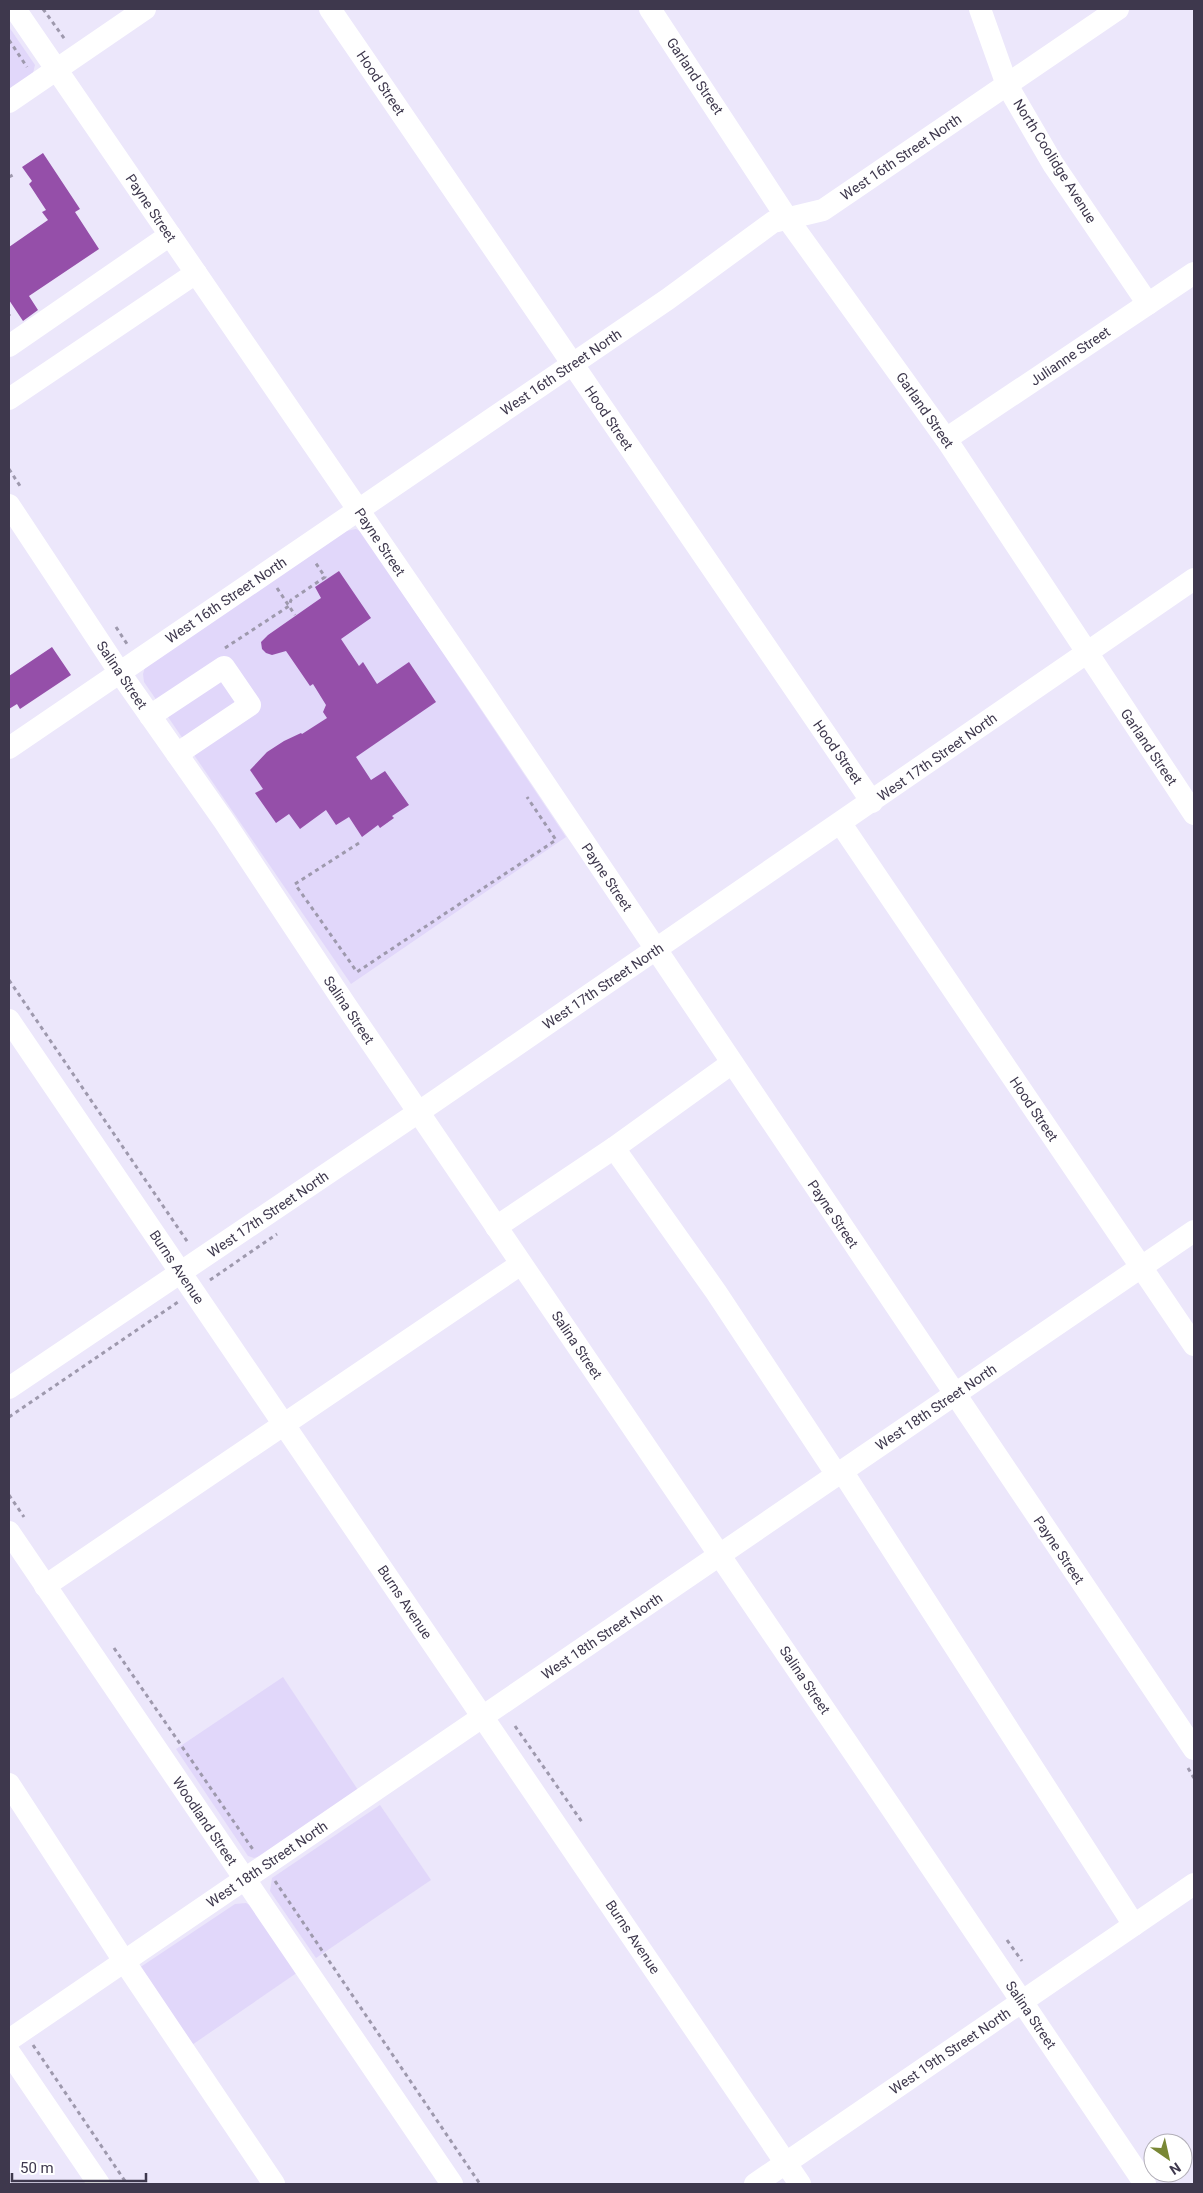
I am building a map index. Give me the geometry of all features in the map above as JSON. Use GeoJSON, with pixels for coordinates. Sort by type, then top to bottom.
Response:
{"type":"FeatureCollection","features":[{"type":"Feature","properties":{"kind":"street","name":"Payne Street"},"geometry":{"type":"LineString","coordinates":[[15,9],[358,510],[1194,1749]]}},
{"type":"Feature","properties":{"kind":"street"},"geometry":{"type":"LineString","coordinates":[[9,102],[145,9]]}},
{"type":"Feature","properties":{"kind":"street","name":"Hood Street"},"geometry":{"type":"LineString","coordinates":[[330,9],[872,802]]}},
{"type":"Feature","properties":{"kind":"street","name":"Garland Street"},"geometry":{"type":"LineString","coordinates":[[650,9],[787,218],[946,439],[1194,814]]}},
{"type":"Feature","properties":{"kind":"street","name":"North Coolidge Avenue"},"geometry":{"type":"LineString","coordinates":[[980,9],[1007,85],[1053,164],[1148,304]]}},
{"type":"Feature","properties":{"kind":"street","name":"West 16th Street North"},"geometry":{"type":"LineString","coordinates":[[9,748],[668,299],[773,222],[823,210],[1118,9]]}},
{"type":"Feature","properties":{"kind":"street"},"geometry":{"type":"LineString","coordinates":[[9,346],[170,235]]}},
{"type":"Feature","properties":{"kind":"street"},"geometry":{"type":"LineString","coordinates":[[9,399],[196,273]]}},
{"type":"Feature","properties":{"kind":"street","name":"Julianne Street"},"geometry":{"type":"LineString","coordinates":[[946,439],[1194,273]]}},
{"type":"Feature","properties":{"kind":"street","name":"Salina Street"},"geometry":{"type":"LineString","coordinates":[[9,506],[120,673],[224,821],[418,1112],[1145,2184]]}},
{"type":"Feature","properties":{"kind":"street","name":"West 17th Street North"},"geometry":{"type":"LineString","coordinates":[[9,1388],[182,1273],[841,824],[1194,579]]}},
{"type":"Feature","properties":{"kind":"street"},"geometry":{"type":"LineString","coordinates":[[150,716],[224,667],[250,705],[177,754]]}},
{"type":"Feature","properties":{"kind":"street","name":"Hood Street"},"geometry":{"type":"LineString","coordinates":[[841,824],[1194,1345]]}},
{"type":"Feature","properties":{"kind":"street","name":"Burns Avenue"},"geometry":{"type":"LineString","coordinates":[[9,1020],[800,2184]]}},
{"type":"Feature","properties":{"kind":"street"},"geometry":{"type":"LineString","coordinates":[[496,1227],[614,1148],[732,1063]]}},
{"type":"Feature","properties":{"kind":"street"},"geometry":{"type":"LineString","coordinates":[[614,1148],[716,1292],[840,1473],[1134,1925]]}},
{"type":"Feature","properties":{"kind":"street","name":"West 18th Street North"},"geometry":{"type":"LineString","coordinates":[[16,2035],[1194,1231]]}},
{"type":"Feature","properties":{"kind":"street"},"geometry":{"type":"LineString","coordinates":[[45,1586],[521,1264]]}},
{"type":"Feature","properties":{"kind":"street","name":"Woodland Street"},"geometry":{"type":"LineString","coordinates":[[17,1525],[45,1586],[452,2184]]}},
{"type":"Feature","properties":{"kind":"street"},"geometry":{"type":"LineString","coordinates":[[9,1784],[124,1961],[274,2184]]}},
{"type":"Feature","properties":{"kind":"street","name":"West 19th Street North"},"geometry":{"type":"LineString","coordinates":[[755,2184],[1194,1884]]}},
{"type":"Feature","properties":{"kind":"street"},"geometry":{"type":"LineString","coordinates":[[9,2052],[99,2184]]}},
{"type":"Feature","properties":{"kind":"path"},"geometry":{"type":"LineString","coordinates":[[9,178],[15,174]]}},
{"type":"Feature","properties":{"kind":"path"},"geometry":{"type":"LineString","coordinates":[[225,649],[288,606],[291,600],[325,577],[311,556]]}},
{"type":"Feature","properties":{"kind":"path"},"geometry":{"type":"LineString","coordinates":[[272,582],[294,615]]}},
{"type":"Feature","properties":{"kind":"path"},"geometry":{"type":"LineString","coordinates":[[359,843],[295,884],[357,972],[556,840],[523,791]]}},
{"type":"Feature","properties":{"kind":"path"},"geometry":{"type":"LineString","coordinates":[[9,980],[189,1245],[197,1239]]}},
{"type":"Feature","properties":{"kind":"path"},"geometry":{"type":"LineString","coordinates":[[9,1495],[17,1525]]}},
{"type":"Feature","properties":{"kind":"path"},"geometry":{"type":"LineString","coordinates":[[114,1647],[480,2184]]}},
{"type":"Feature","properties":{"kind":"path"},"geometry":{"type":"LineString","coordinates":[[16,2035],[127,2184]]}},
{"type":"Feature","properties":{"kind":"shaded area"},"geometry":{"type":"Polygon","coordinates":[[[9,27],[35,65],[33,73],[9,90],[9,27]]]}},
{"type":"Feature","properties":{"kind":"shaded area"},"geometry":{"type":"Polygon","coordinates":[[[356,529],[362,532],[566,837],[351,984],[144,682],[143,674],[145,667],[346,531],[356,529]]]}},
{"type":"Feature","properties":{"kind":"shaded area"},"geometry":{"type":"Polygon","coordinates":[[[283,1677],[358,1790],[260,1856],[254,1858],[248,1856],[176,1749],[283,1677]]]}},
{"type":"Feature","properties":{"kind":"shaded area"},"geometry":{"type":"Polygon","coordinates":[[[380,1805],[431,1880],[316,1958],[270,1891],[272,1878],[380,1805]]]}},
{"type":"Feature","properties":{"kind":"shaded area"},"geometry":{"type":"Polygon","coordinates":[[[246,1903],[253,1907],[298,1972],[189,2047],[139,1968],[235,1904],[246,1903]]]}},
{"type":"Feature","properties":{"kind":"building"},"geometry":{"type":"Polygon","coordinates":[[[43,153],[80,209],[75,212],[99,249],[29,296],[38,310],[23,321],[9,300],[9,247],[48,220],[42,212],[46,210],[29,184],[32,181],[22,167],[43,153]]]}},
{"type":"Feature","properties":{"kind":"building"},"geometry":{"type":"Polygon","coordinates":[[[339,571],[371,618],[341,639],[359,666],[363,662],[377,684],[409,662],[436,702],[356,757],[371,780],[385,771],[409,805],[392,816],[394,818],[380,828],[378,825],[362,837],[349,817],[336,825],[326,810],[300,829],[289,814],[276,823],[255,793],[263,789],[250,770],[267,752],[284,741],[302,734],[327,718],[323,712],[326,705],[313,684],[310,686],[286,651],[272,655],[266,653],[262,649],[261,642],[268,635],[321,598],[315,587],[339,571]]]}},
{"type":"Feature","properties":{"kind":"building"},"geometry":{"type":"Polygon","coordinates":[[[52,647],[71,675],[20,709],[17,704],[9,709],[9,676],[52,647]]]}}]}
